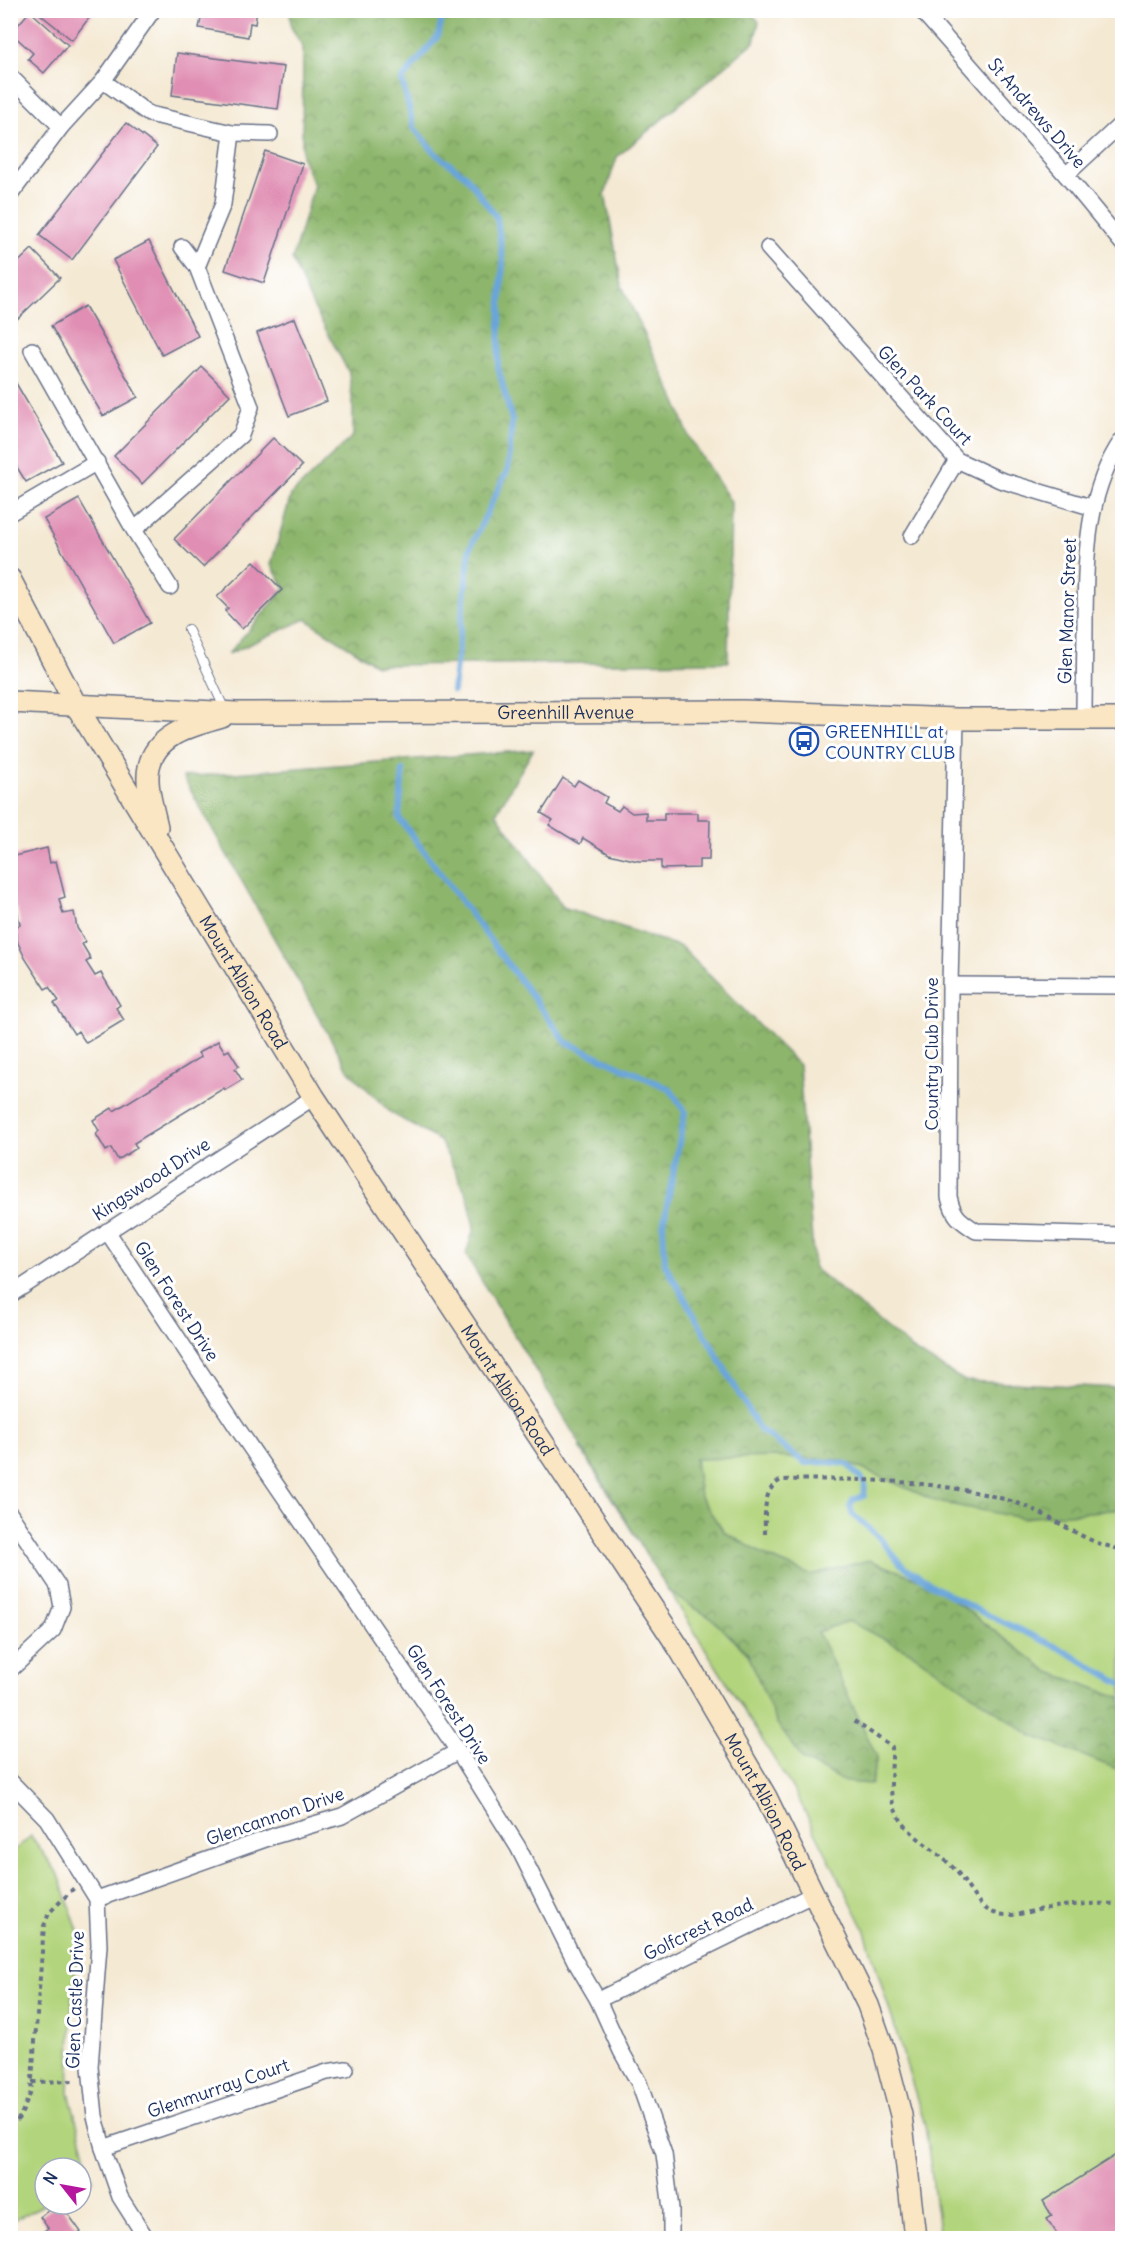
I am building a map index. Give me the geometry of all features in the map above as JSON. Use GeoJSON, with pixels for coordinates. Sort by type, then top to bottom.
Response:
{"type":"FeatureCollection","features":[{"type":"Feature","properties":{"kind":"street"},"geometry":{"type":"LineString","coordinates":[[10,195],[61,127],[103,81],[153,10]]}},
{"type":"Feature","properties":{"kind":"street","name":"St Andrews Drive"},"geometry":{"type":"LineString","coordinates":[[921,10],[1122,243]]}},
{"type":"Feature","properties":{"kind":"street"},"geometry":{"type":"LineString","coordinates":[[10,76],[61,127]]}},
{"type":"Feature","properties":{"kind":"street"},"geometry":{"type":"LineString","coordinates":[[103,81],[149,114],[232,133],[270,134]]}},
{"type":"Feature","properties":{"kind":"street"},"geometry":{"type":"LineString","coordinates":[[1066,176],[1122,123]]}},
{"type":"Feature","properties":{"kind":"street"},"geometry":{"type":"LineString","coordinates":[[197,267],[223,204],[232,133]]}},
{"type":"Feature","properties":{"kind":"street"},"geometry":{"type":"LineString","coordinates":[[134,530],[241,435],[251,407],[197,267],[182,247]]}},
{"type":"Feature","properties":{"kind":"street","name":"Glen Park Court"},"geometry":{"type":"LineString","coordinates":[[768,248],[957,460],[1000,480],[1094,508]]}},
{"type":"Feature","properties":{"kind":"street"},"geometry":{"type":"LineString","coordinates":[[33,350],[134,530],[170,587]]}},
{"type":"Feature","properties":{"kind":"street","name":"Glen Manor Street"},"geometry":{"type":"LineString","coordinates":[[1084,719],[1086,546],[1102,480],[1122,440]]}},
{"type":"Feature","properties":{"kind":"street"},"geometry":{"type":"LineString","coordinates":[[912,536],[957,460]]}},
{"type":"Feature","properties":{"kind":"street"},"geometry":{"type":"LineString","coordinates":[[10,513],[97,462]]}},
{"type":"Feature","properties":{"kind":"street","name":"Mount Albion Road"},"geometry":{"type":"LineString","coordinates":[[10,579],[76,705],[314,1097],[679,1648],[766,1797],[868,2005],[884,2050],[901,2115],[915,2238]]}},
{"type":"Feature","properties":{"kind":"street","name":"Greenhill Avenue"},"geometry":{"type":"LineString","coordinates":[[10,702],[231,712],[743,711],[956,719],[1122,719]]}},
{"type":"Feature","properties":{"kind":"street"},"geometry":{"type":"LineString","coordinates":[[159,839],[149,787],[149,767],[153,755],[166,738],[231,712]]}},
{"type":"Feature","properties":{"kind":"street","name":"Country Club Drive"},"geometry":{"type":"LineString","coordinates":[[956,719],[950,985],[949,1197],[952,1209],[959,1220],[976,1231],[1122,1235]]}},
{"type":"Feature","properties":{"kind":"street"},"geometry":{"type":"LineString","coordinates":[[950,985],[1122,986]]}},
{"type":"Feature","properties":{"kind":"street","name":"Kingswood Drive"},"geometry":{"type":"LineString","coordinates":[[10,1295],[314,1097]]}},
{"type":"Feature","properties":{"kind":"street","name":"Glen Forest Drive"},"geometry":{"type":"LineString","coordinates":[[107,1231],[238,1429],[458,1751],[518,1847],[639,2083],[664,2154],[671,2209],[671,2238]]}},
{"type":"Feature","properties":{"kind":"street"},"geometry":{"type":"LineString","coordinates":[[10,1514],[58,1586],[62,1607],[53,1630],[10,1670]]}},
{"type":"Feature","properties":{"kind":"street","name":"Glencannon Drive"},"geometry":{"type":"LineString","coordinates":[[97,1899],[274,1836],[342,1816],[458,1751]]}},
{"type":"Feature","properties":{"kind":"street","name":"Glen Castle Drive"},"geometry":{"type":"LineString","coordinates":[[10,1780],[46,1818],[97,1899],[99,1946],[90,2067],[95,2116],[120,2197],[146,2238]]}},
{"type":"Feature","properties":{"kind":"street","name":"Golfcrest Road"},"geometry":{"type":"LineString","coordinates":[[598,2000],[814,1894]]}},
{"type":"Feature","properties":{"kind":"street","name":"Glenmurray Court"},"geometry":{"type":"LineString","coordinates":[[103,2148],[327,2072],[346,2069]]}},
{"type":"Feature","properties":{"kind":"lane"},"geometry":{"type":"LineString","coordinates":[[188,629],[231,712]]}},
{"type":"Feature","properties":{"kind":"path"},"geometry":{"type":"LineString","coordinates":[[765,1534],[769,1489],[774,1482],[853,1480],[958,1488],[987,1495],[1036,1511],[1062,1523],[1079,1537],[1122,1549]]}},
{"type":"Feature","properties":{"kind":"path"},"geometry":{"type":"LineString","coordinates":[[854,1721],[892,1747],[894,1805],[901,1820],[956,1871],[985,1908],[994,1913],[1009,1915],[1051,1907],[1093,1903],[1122,1904]]}},
{"type":"Feature","properties":{"kind":"path"},"geometry":{"type":"LineString","coordinates":[[10,2127],[21,2117],[27,2105],[32,2082],[44,1926],[49,1913],[58,1902],[85,1878]]}},
{"type":"Feature","properties":{"kind":"path"},"geometry":{"type":"LineString","coordinates":[[32,2082],[92,2080]]}},
{"type":"Feature","properties":{"kind":"green space"},"geometry":{"type":"Polygon","coordinates":[[[749,10],[759,22],[754,42],[617,157],[605,194],[622,286],[677,404],[689,437],[731,502],[728,662],[376,665],[306,619],[228,654],[285,588],[271,565],[291,495],[353,436],[353,406],[349,373],[311,302],[292,260],[314,185],[302,157],[303,47],[291,27],[290,11],[749,10]]]}},
{"type":"Feature","properties":{"kind":"green space"},"geometry":{"type":"Polygon","coordinates":[[[533,750],[496,813],[563,907],[681,947],[799,1065],[814,1268],[917,1353],[965,1381],[1122,1388],[1122,1509],[1022,1518],[938,1502],[842,1460],[774,1457],[695,1459],[700,1497],[724,1532],[768,1557],[810,1575],[869,1560],[932,1584],[1049,1672],[1122,1698],[1122,1771],[1031,1735],[912,1653],[848,1621],[818,1632],[877,1757],[871,1784],[845,1782],[803,1760],[776,1722],[748,1654],[711,1618],[669,1592],[466,1255],[474,1227],[468,1197],[440,1141],[391,1113],[349,1071],[183,777],[533,750]]]}},
{"type":"Feature","properties":{"kind":"green space"},"geometry":{"type":"Polygon","coordinates":[[[876,1439],[1122,1487],[1122,2238],[940,2238],[925,2125],[864,1928],[796,1794],[580,1448],[876,1439]]]}},
{"type":"Feature","properties":{"kind":"green space"},"geometry":{"type":"Polygon","coordinates":[[[31,1836],[59,1875],[80,1937],[72,1996],[69,2093],[86,2156],[33,2156],[33,2210],[11,2222],[11,1853],[31,1836]]]}},
{"type":"Feature","properties":{"kind":"building"},"geometry":{"type":"Polygon","coordinates":[[[35,10],[89,10],[93,13],[72,40],[35,10]]]}},
{"type":"Feature","properties":{"kind":"building"},"geometry":{"type":"Polygon","coordinates":[[[203,10],[213,12],[213,10],[257,10],[255,24],[250,23],[248,37],[199,28],[203,10]]]}},
{"type":"Feature","properties":{"kind":"building"},"geometry":{"type":"Polygon","coordinates":[[[30,11],[68,45],[44,73],[28,59],[33,53],[11,33],[30,11]]]}},
{"type":"Feature","properties":{"kind":"building"},"geometry":{"type":"Polygon","coordinates":[[[177,53],[284,67],[278,109],[172,95],[177,53]]]}},
{"type":"Feature","properties":{"kind":"building"},"geometry":{"type":"Polygon","coordinates":[[[126,123],[157,147],[72,260],[39,235],[126,123]]]}},
{"type":"Feature","properties":{"kind":"building"},"geometry":{"type":"Polygon","coordinates":[[[265,151],[303,164],[264,283],[225,270],[265,151]]]}},
{"type":"Feature","properties":{"kind":"building"},"geometry":{"type":"Polygon","coordinates":[[[149,241],[198,336],[162,355],[113,260],[149,241]]]}},
{"type":"Feature","properties":{"kind":"building"},"geometry":{"type":"Polygon","coordinates":[[[32,249],[60,278],[10,326],[10,270],[32,249]]]}},
{"type":"Feature","properties":{"kind":"building"},"geometry":{"type":"Polygon","coordinates":[[[85,306],[138,397],[103,416],[51,326],[85,306]]]}},
{"type":"Feature","properties":{"kind":"building"},"geometry":{"type":"Polygon","coordinates":[[[295,318],[327,401],[289,416],[257,333],[295,318]]]}},
{"type":"Feature","properties":{"kind":"building"},"geometry":{"type":"Polygon","coordinates":[[[202,367],[230,395],[142,484],[114,456],[202,367]]]}},
{"type":"Feature","properties":{"kind":"building"},"geometry":{"type":"Polygon","coordinates":[[[10,373],[62,462],[26,482],[10,456],[10,373]]]}},
{"type":"Feature","properties":{"kind":"building"},"geometry":{"type":"Polygon","coordinates":[[[273,438],[302,466],[203,567],[174,539],[273,438]]]}},
{"type":"Feature","properties":{"kind":"building"},"geometry":{"type":"Polygon","coordinates":[[[79,499],[150,623],[114,643],[44,519],[79,499]]]}},
{"type":"Feature","properties":{"kind":"building"},"geometry":{"type":"Polygon","coordinates":[[[254,561],[282,590],[242,629],[225,611],[228,608],[217,597],[254,561]]]}},
{"type":"Feature","properties":{"kind":"building"},"geometry":{"type":"Polygon","coordinates":[[[563,778],[574,786],[578,780],[607,797],[604,803],[618,811],[622,806],[632,813],[646,812],[646,820],[664,820],[664,813],[698,813],[698,820],[710,820],[709,860],[699,860],[699,868],[661,869],[661,861],[638,861],[609,854],[583,838],[580,844],[549,825],[553,820],[541,813],[563,778]]]}},
{"type":"Feature","properties":{"kind":"building"},"geometry":{"type":"Polygon","coordinates":[[[47,848],[50,863],[56,861],[65,897],[59,899],[63,914],[74,912],[77,928],[86,942],[82,944],[91,959],[86,962],[95,976],[101,973],[120,1005],[116,1008],[124,1020],[86,1043],[78,1031],[74,1034],[54,1003],[59,1001],[49,987],[45,989],[25,958],[14,927],[20,925],[17,908],[10,909],[10,857],[47,848]]]}},
{"type":"Feature","properties":{"kind":"building"},"geometry":{"type":"Polygon","coordinates":[[[218,1041],[225,1052],[229,1050],[239,1066],[235,1069],[242,1080],[225,1090],[224,1088],[134,1143],[137,1148],[118,1160],[111,1148],[106,1151],[96,1134],[99,1131],[93,1120],[112,1108],[114,1111],[201,1057],[198,1053],[218,1041]]]}},
{"type":"Feature","properties":{"kind":"building"},"geometry":{"type":"Polygon","coordinates":[[[1122,2151],[1122,2238],[1060,2238],[1047,2219],[1052,2216],[1043,2201],[1122,2151]]]}},
{"type":"Feature","properties":{"kind":"building"},"geometry":{"type":"Polygon","coordinates":[[[70,2216],[81,2232],[72,2238],[34,2238],[48,2228],[40,2217],[70,2216]]]}},
{"type":"Feature","properties":{"kind":"waterway"},"geometry":{"type":"LineString","coordinates":[[444,10],[438,36],[402,80],[414,128],[436,154],[466,176],[497,218],[503,261],[498,367],[512,421],[508,469],[470,548],[453,691]]}},
{"type":"Feature","properties":{"kind":"waterway"},"geometry":{"type":"LineString","coordinates":[[403,770],[399,818],[566,1042],[670,1089],[685,1112],[663,1226],[665,1264],[759,1429],[805,1463],[847,1464],[865,1483],[864,1496],[853,1500],[850,1506],[852,1514],[877,1535],[901,1564],[935,1587],[975,1609],[1061,1649],[1122,1684]]}},
{"type":"Feature","properties":{"kind":"place","name":"GREENHILL at COUNTRY CLUB"},"geometry":{"type":"Point","coordinates":[804,741]}}]}
